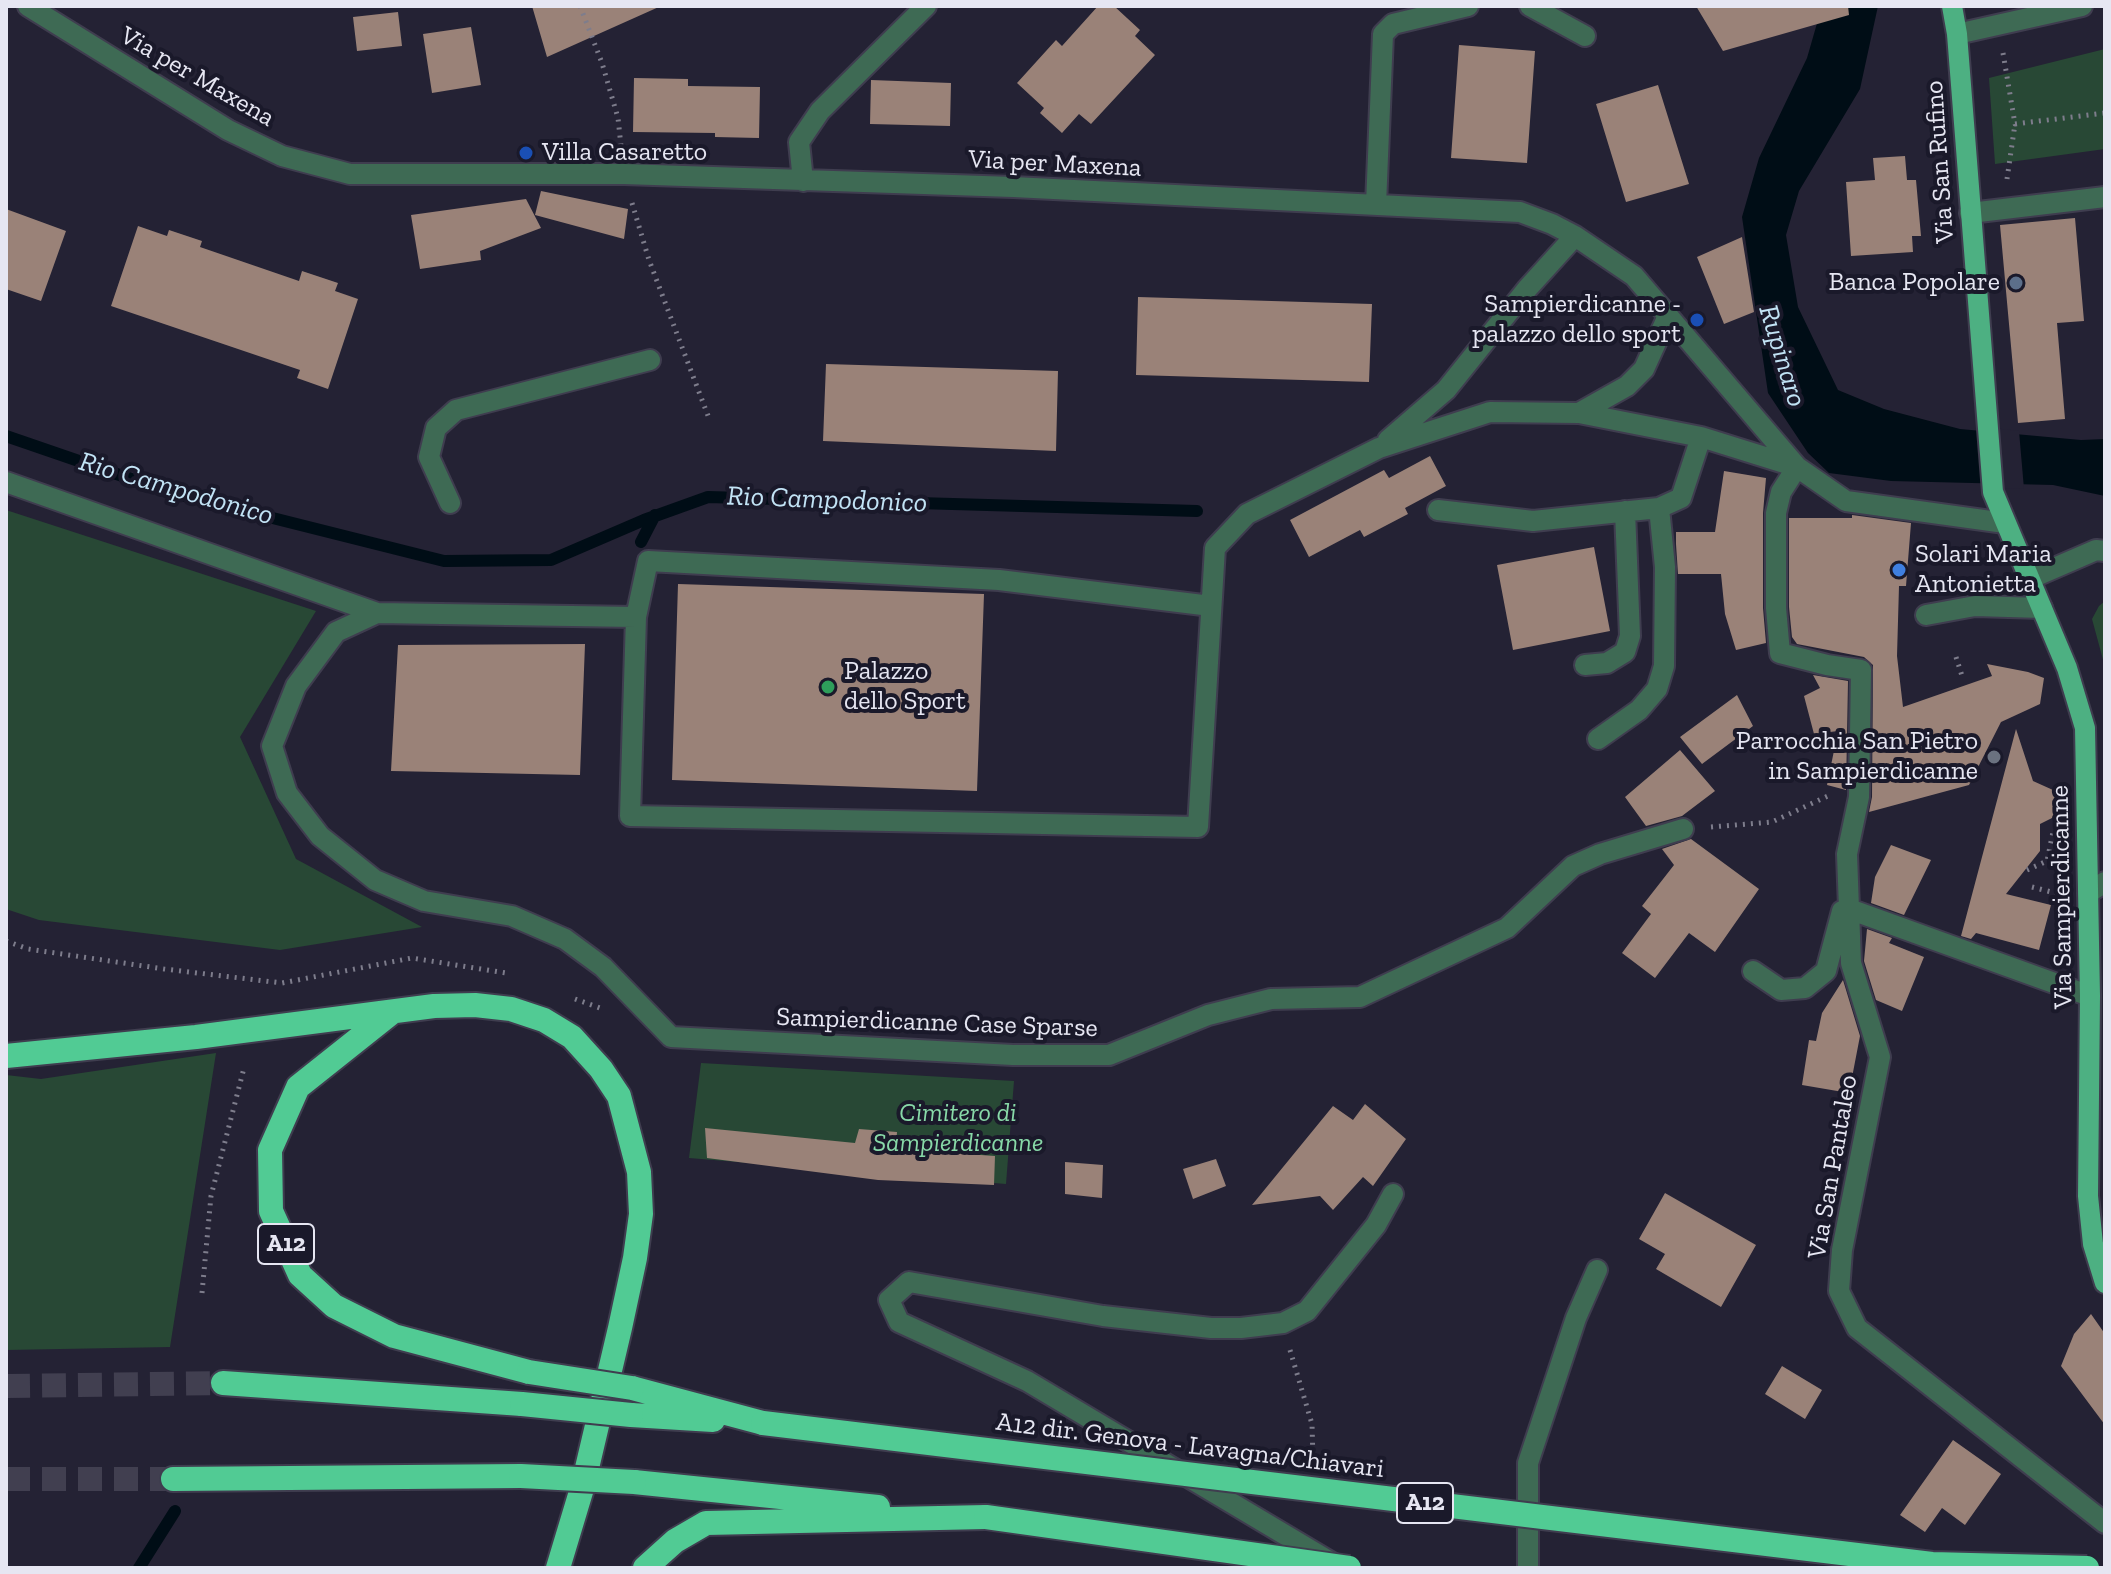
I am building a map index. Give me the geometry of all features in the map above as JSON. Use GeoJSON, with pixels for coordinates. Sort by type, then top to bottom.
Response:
{"type":"FeatureCollection","features":[{"type":"Feature","properties":{"kind":"highway"},"geometry":{"type":"LineString","coordinates":[[6,1056],[196,1037],[393,1011],[475,1005],[511,1009],[544,1020],[572,1037],[601,1069],[619,1096],[639,1172],[641,1214],[620,1328],[583,1485],[558,1568]]}},
{"type":"Feature","properties":{"kind":"highway","name":"A12"},"geometry":{"type":"LineString","coordinates":[[393,1011],[298,1087],[270,1150],[271,1211],[300,1275],[334,1306],[394,1336],[529,1372],[632,1388],[763,1423]]}},
{"type":"Feature","properties":{"kind":"highway","name":"A12"},"geometry":{"type":"LineString","coordinates":[[223,1383],[763,1423]]}},
{"type":"Feature","properties":{"kind":"highway","name":"A12 dir. Genova - Lavagna/Chiavari"},"geometry":{"type":"LineString","coordinates":[[763,1423],[1932,1564],[2087,1568]]}},
{"type":"Feature","properties":{"kind":"highway"},"geometry":{"type":"LineString","coordinates":[[173,1479],[521,1476],[634,1482],[986,1517],[1349,1568]]}},
{"type":"Feature","properties":{"kind":"highway"},"geometry":{"type":"LineString","coordinates":[[645,1568],[675,1541],[706,1523],[986,1517]]}},
{"type":"Feature","properties":{"kind":"main road","name":"Via San Rufino"},"geometry":{"type":"LineString","coordinates":[[1952,6],[1957,34],[1986,429],[1993,492],[2005,523]]}},
{"type":"Feature","properties":{"kind":"main road","name":"Via Sampierdicanne"},"geometry":{"type":"LineString","coordinates":[[2005,523],[2076,690],[2085,728],[2097,888],[2090,996],[2088,1196],[2093,1244],[2105,1283]]}},
{"type":"Feature","properties":{"kind":"street","name":"Via per Maxena"},"geometry":{"type":"LineString","coordinates":[[28,6],[228,130],[282,156],[350,174],[624,174],[1013,187],[1520,212],[1575,236],[1634,276],[1797,467],[1846,501],[2005,523]]}},
{"type":"Feature","properties":{"kind":"street"},"geometry":{"type":"LineString","coordinates":[[803,181],[799,142],[820,111],[926,6]]}},
{"type":"Feature","properties":{"kind":"street"},"geometry":{"type":"LineString","coordinates":[[1376,205],[1383,34],[1393,24],[1468,6]]}},
{"type":"Feature","properties":{"kind":"street"},"geometry":{"type":"LineString","coordinates":[[1530,6],[1585,36]]}},
{"type":"Feature","properties":{"kind":"street"},"geometry":{"type":"LineString","coordinates":[[1957,34],[2082,6]]}},
{"type":"Feature","properties":{"kind":"street"},"geometry":{"type":"LineString","coordinates":[[1970,213],[2105,197]]}},
{"type":"Feature","properties":{"kind":"street"},"geometry":{"type":"LineString","coordinates":[[1379,448],[1446,390],[1527,289],[1575,236]]}},
{"type":"Feature","properties":{"kind":"street"},"geometry":{"type":"LineString","coordinates":[[1579,413],[1627,386],[1644,369],[1668,316]]}},
{"type":"Feature","properties":{"kind":"street"},"geometry":{"type":"LineString","coordinates":[[450,503],[429,457],[436,428],[456,410],[650,360]]}},
{"type":"Feature","properties":{"kind":"street"},"geometry":{"type":"LineString","coordinates":[[1211,606],[999,580],[648,561],[636,617],[630,816],[1198,827],[1215,548],[1247,514],[1379,448],[1490,412],[1579,413],[1701,437],[1797,467]]}},
{"type":"Feature","properties":{"kind":"street"},"geometry":{"type":"LineString","coordinates":[[1438,510],[1533,521],[1659,508],[1681,498],[1701,437]]}},
{"type":"Feature","properties":{"kind":"street","name":"Via San Pantaleo"},"geometry":{"type":"LineString","coordinates":[[1797,467],[1781,492],[1776,513],[1776,608],[1780,653],[1861,670],[1859,797],[1847,854],[1851,963],[1880,1057],[1842,1250],[1839,1291],[1857,1328],[2105,1523]]}},
{"type":"Feature","properties":{"kind":"street"},"geometry":{"type":"LineString","coordinates":[[6,482],[377,613],[636,617]]}},
{"type":"Feature","properties":{"kind":"street"},"geometry":{"type":"LineString","coordinates":[[1598,739],[1639,710],[1657,689],[1664,666],[1665,567],[1659,508]]}},
{"type":"Feature","properties":{"kind":"street"},"geometry":{"type":"LineString","coordinates":[[1585,665],[1607,663],[1625,652],[1630,636],[1625,511]]}},
{"type":"Feature","properties":{"kind":"street"},"geometry":{"type":"LineString","coordinates":[[2029,579],[2096,550],[2105,551]]}},
{"type":"Feature","properties":{"kind":"street"},"geometry":{"type":"LineString","coordinates":[[1926,615],[1975,606],[2042,608]]}},
{"type":"Feature","properties":{"kind":"street","name":"Sampierdicanne Case Sparse"},"geometry":{"type":"LineString","coordinates":[[377,613],[336,632],[296,686],[272,746],[287,793],[320,836],[375,880],[424,901],[512,916],[565,939],[603,967],[671,1037],[1013,1055],[1109,1055],[1208,1015],[1271,999],[1360,997],[1507,928],[1573,866],[1600,854],[1683,829]]}},
{"type":"Feature","properties":{"kind":"street"},"geometry":{"type":"LineString","coordinates":[[1753,971],[1781,990],[1805,988],[1826,971],[1842,911],[1849,909],[2090,996]]}},
{"type":"Feature","properties":{"kind":"street"},"geometry":{"type":"LineString","coordinates":[[1340,1568],[1027,1381],[899,1322],[889,1300],[909,1282],[1103,1316],[1196,1327],[1241,1328],[1283,1323],[1307,1311],[1376,1225],[1393,1194]]}},
{"type":"Feature","properties":{"kind":"street"},"geometry":{"type":"LineString","coordinates":[[1528,1568],[1528,1463],[1576,1318],[1597,1270]]}},
{"type":"Feature","properties":{"kind":"path"},"geometry":{"type":"LineString","coordinates":[[580,6],[602,63],[618,118],[624,174],[649,260],[710,421]]}},
{"type":"Feature","properties":{"kind":"path"},"geometry":{"type":"LineString","coordinates":[[1998,25],[2015,124],[2003,208]]}},
{"type":"Feature","properties":{"kind":"path"},"geometry":{"type":"LineString","coordinates":[[2015,124],[2105,113]]}},
{"type":"Feature","properties":{"kind":"path"},"geometry":{"type":"LineString","coordinates":[[1956,657],[1963,679]]}},
{"type":"Feature","properties":{"kind":"path"},"geometry":{"type":"LineString","coordinates":[[1683,829],[1772,822],[1829,795],[1859,797]]}},
{"type":"Feature","properties":{"kind":"path"},"geometry":{"type":"LineString","coordinates":[[2027,870],[2047,861],[2053,832],[2064,822]]}},
{"type":"Feature","properties":{"kind":"path"},"geometry":{"type":"LineString","coordinates":[[2032,887],[2060,894]]}},
{"type":"Feature","properties":{"kind":"path"},"geometry":{"type":"LineString","coordinates":[[6,941],[28,949],[282,983],[412,958],[517,975]]}},
{"type":"Feature","properties":{"kind":"path"},"geometry":{"type":"LineString","coordinates":[[573,998],[601,1009]]}},
{"type":"Feature","properties":{"kind":"path"},"geometry":{"type":"LineString","coordinates":[[202,1293],[211,1196],[244,1068]]}},
{"type":"Feature","properties":{"kind":"path"},"geometry":{"type":"LineString","coordinates":[[1283,1323],[1312,1424],[1313,1467]]}},
{"type":"Feature","properties":{"kind":"green space"},"geometry":{"type":"Polygon","coordinates":[[[2105,49],[2105,149],[1995,164],[1989,78],[2105,49]]]}},
{"type":"Feature","properties":{"kind":"green space"},"geometry":{"type":"Polygon","coordinates":[[[6,510],[316,611],[240,737],[296,859],[422,927],[280,950],[39,920],[6,909],[6,510]]]}},
{"type":"Feature","properties":{"kind":"green space"},"geometry":{"type":"Polygon","coordinates":[[[2105,601],[2105,667],[2092,619],[2105,601]]]}},
{"type":"Feature","properties":{"kind":"green space"},"geometry":{"type":"Polygon","coordinates":[[[216,1053],[170,1347],[6,1350],[6,1075],[41,1079],[216,1053]]]}},
{"type":"Feature","properties":{"kind":"green space","name":"Cimitero di Sampierdicanne"},"geometry":{"type":"Polygon","coordinates":[[[701,1063],[1014,1081],[1006,1184],[689,1158],[701,1063]]]}},
{"type":"Feature","properties":{"kind":"water","name":"Rupinaro"},"geometry":{"type":"Polygon","coordinates":[[[1822,6],[1878,6],[1860,89],[1799,191],[1786,235],[1798,307],[1838,390],[1884,409],[1960,429],[2081,440],[2105,439],[2105,496],[2053,485],[1891,481],[1829,473],[1808,453],[1768,393],[1742,217],[1759,158],[1807,58],[1822,6]]]}},
{"type":"Feature","properties":{"kind":"pier"},"geometry":{"type":"Polygon","coordinates":[[[1993,428],[2019,431],[2024,489],[1984,487],[1993,428]]]}},
{"type":"Feature","properties":{"kind":"building"},"geometry":{"type":"Polygon","coordinates":[[[532,6],[661,6],[547,57],[532,6]]]}},
{"type":"Feature","properties":{"kind":"building"},"geometry":{"type":"Polygon","coordinates":[[[1098,6],[1114,6],[1140,30],[1135,36],[1155,55],[1091,124],[1079,114],[1062,133],[1040,113],[1044,108],[1017,83],[1056,40],[1062,46],[1098,6]]]}},
{"type":"Feature","properties":{"kind":"building"},"geometry":{"type":"Polygon","coordinates":[[[1696,6],[1848,6],[1849,15],[1723,51],[1696,6]]]}},
{"type":"Feature","properties":{"kind":"building"},"geometry":{"type":"Polygon","coordinates":[[[398,12],[402,46],[357,51],[353,17],[398,12]]]}},
{"type":"Feature","properties":{"kind":"building"},"geometry":{"type":"Polygon","coordinates":[[[471,27],[481,85],[432,93],[423,34],[471,27]]]}},
{"type":"Feature","properties":{"kind":"building"},"geometry":{"type":"Polygon","coordinates":[[[1459,45],[1535,51],[1527,163],[1451,158],[1459,45]]]}},
{"type":"Feature","properties":{"kind":"building"},"geometry":{"type":"Polygon","coordinates":[[[634,78],[688,79],[688,86],[760,87],[759,138],[715,137],[715,133],[633,132],[634,78]]]}},
{"type":"Feature","properties":{"kind":"building"},"geometry":{"type":"Polygon","coordinates":[[[871,80],[951,83],[950,126],[870,124],[871,80]]]}},
{"type":"Feature","properties":{"kind":"building"},"geometry":{"type":"Polygon","coordinates":[[[1658,85],[1689,184],[1626,202],[1596,104],[1658,85]]]}},
{"type":"Feature","properties":{"kind":"building"},"geometry":{"type":"Polygon","coordinates":[[[1905,156],[1907,180],[1916,180],[1921,236],[1912,236],[1913,252],[1851,256],[1846,182],[1875,180],[1873,158],[1905,156]]]}},
{"type":"Feature","properties":{"kind":"building"},"geometry":{"type":"Polygon","coordinates":[[[541,191],[628,209],[624,239],[535,215],[541,191]]]}},
{"type":"Feature","properties":{"kind":"building"},"geometry":{"type":"Polygon","coordinates":[[[526,199],[541,228],[480,251],[481,260],[420,269],[411,215],[526,199]]]}},
{"type":"Feature","properties":{"kind":"building"},"geometry":{"type":"Polygon","coordinates":[[[6,209],[66,231],[41,301],[6,289],[6,209]]]}},
{"type":"Feature","properties":{"kind":"building"},"geometry":{"type":"Polygon","coordinates":[[[2075,218],[2084,321],[2057,323],[2065,419],[2018,423],[2000,225],[2075,218]]]}},
{"type":"Feature","properties":{"kind":"building"},"geometry":{"type":"Polygon","coordinates":[[[138,226],[167,236],[169,230],[202,241],[200,247],[299,281],[302,271],[338,283],[335,291],[358,299],[328,389],[297,378],[300,370],[111,306],[138,226]]]}},
{"type":"Feature","properties":{"kind":"building"},"geometry":{"type":"Polygon","coordinates":[[[1742,237],[1754,312],[1724,324],[1697,257],[1742,237]]]}},
{"type":"Feature","properties":{"kind":"building"},"geometry":{"type":"Polygon","coordinates":[[[1138,297],[1372,304],[1369,382],[1136,375],[1138,297]]]}},
{"type":"Feature","properties":{"kind":"building"},"geometry":{"type":"Polygon","coordinates":[[[826,364],[1058,371],[1056,451],[823,441],[826,364]]]}},
{"type":"Feature","properties":{"kind":"building"},"geometry":{"type":"Polygon","coordinates":[[[1430,456],[1446,486],[1405,508],[1408,514],[1364,537],[1360,530],[1309,557],[1290,520],[1384,470],[1389,478],[1430,456]]]}},
{"type":"Feature","properties":{"kind":"building"},"geometry":{"type":"Polygon","coordinates":[[[1724,471],[1766,478],[1763,608],[1766,643],[1736,650],[1725,614],[1721,574],[1678,574],[1676,532],[1715,532],[1724,471]]]}},
{"type":"Feature","properties":{"kind":"building"},"geometry":{"type":"Polygon","coordinates":[[[1852,515],[1911,523],[1906,586],[1899,586],[1897,656],[1903,707],[1992,676],[1987,664],[2044,678],[2040,704],[2001,722],[1969,785],[1869,812],[1872,797],[1873,665],[1864,657],[1797,644],[1792,637],[1789,607],[1789,518],[1852,518],[1852,515]]]}},
{"type":"Feature","properties":{"kind":"building"},"geometry":{"type":"Polygon","coordinates":[[[1594,547],[1610,631],[1513,650],[1497,565],[1594,547]]]}},
{"type":"Feature","properties":{"kind":"building","name":"Palazzo dello Sport"},"geometry":{"type":"Polygon","coordinates":[[[678,584],[984,594],[977,791],[672,780],[678,584]]]}},
{"type":"Feature","properties":{"kind":"building"},"geometry":{"type":"Polygon","coordinates":[[[585,644],[580,775],[391,771],[398,645],[585,644]]]}},
{"type":"Feature","properties":{"kind":"building"},"geometry":{"type":"Polygon","coordinates":[[[1813,675],[1848,681],[1846,790],[1827,785],[1838,731],[1814,734],[1804,696],[1820,688],[1813,675]]]}},
{"type":"Feature","properties":{"kind":"building"},"geometry":{"type":"Polygon","coordinates":[[[1737,695],[1753,726],[1702,764],[1680,737],[1737,695]]]}},
{"type":"Feature","properties":{"kind":"building"},"geometry":{"type":"Polygon","coordinates":[[[2016,729],[2033,781],[2053,790],[2060,801],[2052,818],[2040,824],[2040,851],[2006,894],[2051,905],[2039,950],[1976,933],[1971,939],[1961,936],[2016,729]]]}},
{"type":"Feature","properties":{"kind":"building"},"geometry":{"type":"Polygon","coordinates":[[[1680,750],[1715,791],[1682,816],[1646,826],[1625,797],[1680,750]]]}},
{"type":"Feature","properties":{"kind":"building"},"geometry":{"type":"Polygon","coordinates":[[[1691,839],[1759,889],[1715,952],[1689,933],[1655,978],[1622,953],[1651,914],[1642,906],[1674,865],[1662,849],[1691,839]]]}},
{"type":"Feature","properties":{"kind":"building"},"geometry":{"type":"Polygon","coordinates":[[[1891,845],[1931,860],[1904,915],[1871,903],[1875,877],[1891,845]]]}},
{"type":"Feature","properties":{"kind":"building"},"geometry":{"type":"Polygon","coordinates":[[[1867,929],[1892,938],[1889,943],[1924,957],[1902,1011],[1876,1000],[1864,961],[1867,929]]]}},
{"type":"Feature","properties":{"kind":"building"},"geometry":{"type":"Polygon","coordinates":[[[1843,980],[1860,1036],[1849,1093],[1802,1085],[1809,1040],[1816,1041],[1822,1013],[1843,980]]]}},
{"type":"Feature","properties":{"kind":"building"},"geometry":{"type":"Polygon","coordinates":[[[1365,1104],[1406,1139],[1373,1186],[1363,1177],[1333,1210],[1320,1196],[1252,1205],[1333,1106],[1353,1120],[1365,1104]]]}},
{"type":"Feature","properties":{"kind":"building"},"geometry":{"type":"Polygon","coordinates":[[[705,1128],[855,1143],[859,1129],[897,1132],[896,1149],[995,1156],[994,1185],[878,1180],[707,1158],[705,1128]]]}},
{"type":"Feature","properties":{"kind":"building"},"geometry":{"type":"Polygon","coordinates":[[[1216,1159],[1226,1186],[1193,1199],[1183,1169],[1216,1159]]]}},
{"type":"Feature","properties":{"kind":"building"},"geometry":{"type":"Polygon","coordinates":[[[1065,1162],[1103,1165],[1102,1198],[1065,1194],[1065,1162]]]}},
{"type":"Feature","properties":{"kind":"building"},"geometry":{"type":"Polygon","coordinates":[[[1665,1193],[1756,1245],[1721,1307],[1656,1269],[1665,1254],[1639,1239],[1665,1193]]]}},
{"type":"Feature","properties":{"kind":"building"},"geometry":{"type":"Polygon","coordinates":[[[2091,1314],[2105,1334],[2105,1425],[2061,1366],[2074,1334],[2091,1314]]]}},
{"type":"Feature","properties":{"kind":"building"},"geometry":{"type":"Polygon","coordinates":[[[1782,1366],[1822,1390],[1805,1419],[1765,1394],[1782,1366]]]}},
{"type":"Feature","properties":{"kind":"building"},"geometry":{"type":"Polygon","coordinates":[[[1953,1440],[2001,1474],[1965,1525],[1942,1508],[1925,1532],[1900,1515],[1953,1440]]]}},
{"type":"Feature","properties":{"kind":"waterway","name":"Rio Campodonico"},"geometry":{"type":"LineString","coordinates":[[6,436],[169,492],[444,561],[551,560],[644,520],[708,497],[1197,511]]}},
{"type":"Feature","properties":{"kind":"waterway"},"geometry":{"type":"LineString","coordinates":[[641,542],[655,515]]}},
{"type":"Feature","properties":{"kind":"waterway"},"geometry":{"type":"LineString","coordinates":[[139,1568],[175,1511]]}},
{"type":"Feature","properties":{"kind":"tunnel"},"geometry":{"type":"LineString","coordinates":[[6,1386],[223,1383]]}},
{"type":"Feature","properties":{"kind":"tunnel"},"geometry":{"type":"LineString","coordinates":[[6,1479],[173,1479]]}},
{"type":"Feature","properties":{"kind":"place","name":"Villa Casaretto"},"geometry":{"type":"Point","coordinates":[526,153]}},
{"type":"Feature","properties":{"kind":"place","name":"Banca Popolare"},"geometry":{"type":"Point","coordinates":[2016,283]}},
{"type":"Feature","properties":{"kind":"place","name":"Sampierdicanne - palazzo dello sport"},"geometry":{"type":"Point","coordinates":[1697,320]}},
{"type":"Feature","properties":{"kind":"place","name":"Solari Maria Antonietta"},"geometry":{"type":"Point","coordinates":[1899,570]}},
{"type":"Feature","properties":{"kind":"place","name":"Palazzo dello Sport"},"geometry":{"type":"Point","coordinates":[828,687]}},
{"type":"Feature","properties":{"kind":"place","name":"Parrocchia San Pietro in Sampierdicanne"},"geometry":{"type":"Point","coordinates":[1994,757]}}]}
